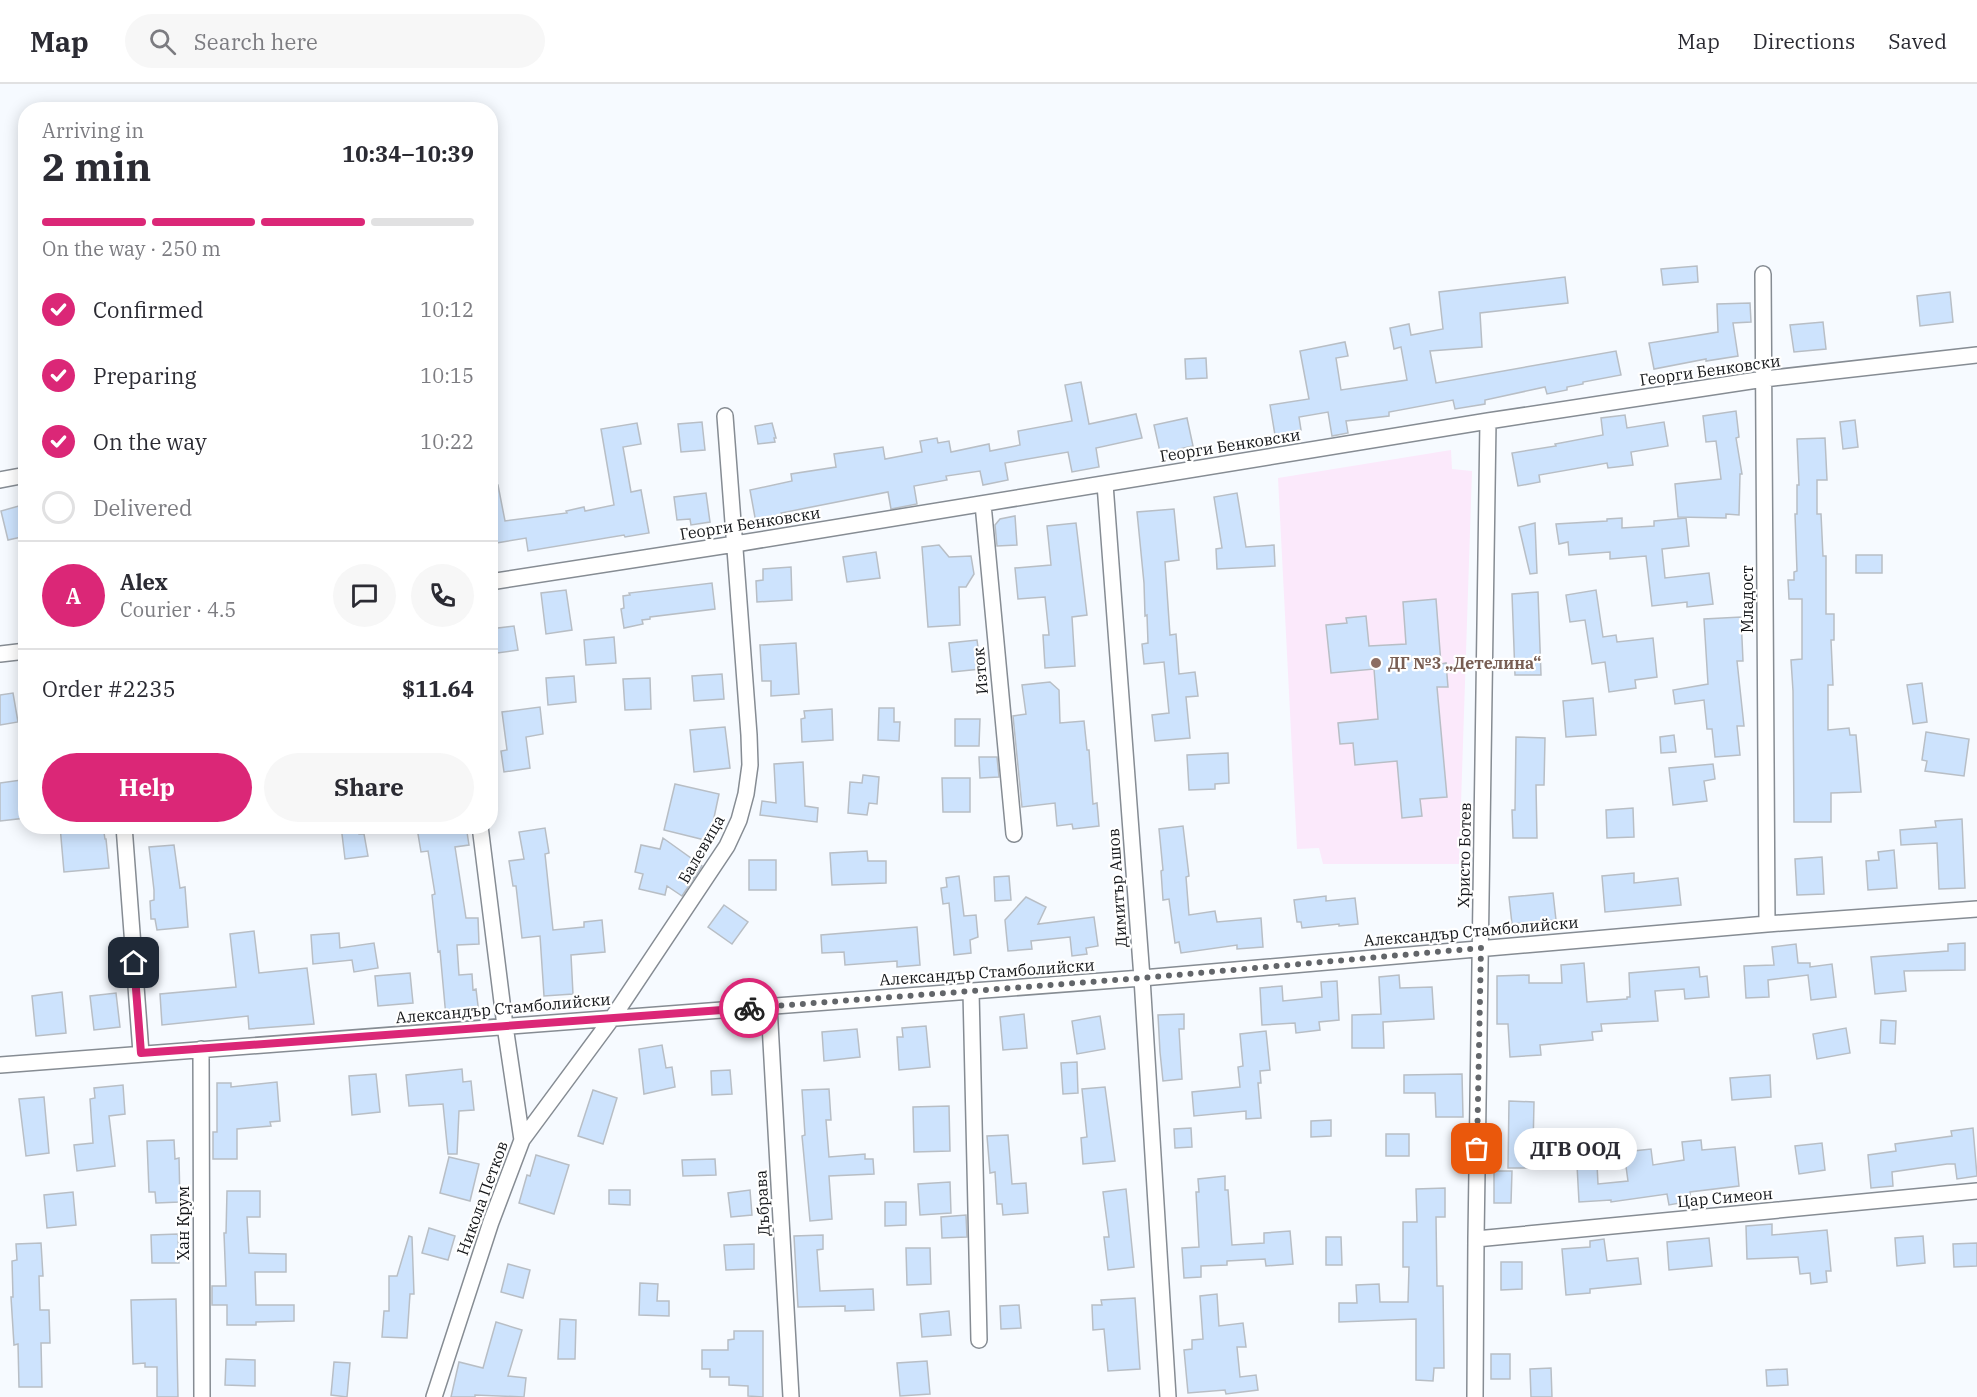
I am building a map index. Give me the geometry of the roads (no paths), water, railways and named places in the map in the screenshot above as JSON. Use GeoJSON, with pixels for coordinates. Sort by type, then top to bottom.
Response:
{"type":"FeatureCollection","features":[{"type":"Feature","properties":{"kind":"street","name":"Младост"},"geometry":{"type":"LineString","coordinates":[[1763,274],[1767,924]]}},
{"type":"Feature","properties":{"kind":"street","name":"Георги Бенковски"},"geometry":{"type":"LineString","coordinates":[[498,581],[1488,421],[1764,379],[1977,355]]}},
{"type":"Feature","properties":{"kind":"street","name":"Балевица"},"geometry":{"type":"LineString","coordinates":[[522,1140],[614,1017],[727,846],[739,820],[747,794],[750,745],[725,416]]}},
{"type":"Feature","properties":{"kind":"street","name":"Христо Ботев"},"geometry":{"type":"LineString","coordinates":[[1475,1397],[1488,421]]}},
{"type":"Feature","properties":{"kind":"street"},"geometry":{"type":"LineString","coordinates":[[0,480],[18,477]]}},
{"type":"Feature","properties":{"kind":"street","name":"Димитър Ашов"},"geometry":{"type":"LineString","coordinates":[[1105,484],[1142,978],[1168,1397]]}},
{"type":"Feature","properties":{"kind":"street","name":"Изток"},"geometry":{"type":"LineString","coordinates":[[982,504],[1014,834]]}},
{"type":"Feature","properties":{"kind":"street"},"geometry":{"type":"LineString","coordinates":[[0,654],[18,652]]}},
{"type":"Feature","properties":{"kind":"street"},"geometry":{"type":"LineString","coordinates":[[125,834],[141,1053]]}},
{"type":"Feature","properties":{"kind":"street","name":"Никола Петков"},"geometry":{"type":"LineString","coordinates":[[434,1397],[491,1222],[522,1140],[481,834]]}},
{"type":"Feature","properties":{"kind":"street","name":"Александър Стамболийски"},"geometry":{"type":"LineString","coordinates":[[0,1065],[1142,978],[1767,924],[1977,909]]}},
{"type":"Feature","properties":{"kind":"street"},"geometry":{"type":"LineString","coordinates":[[971,991],[979,1340]]}},
{"type":"Feature","properties":{"kind":"street","name":"Дъбрава"},"geometry":{"type":"LineString","coordinates":[[769,1006],[791,1397]]}},
{"type":"Feature","properties":{"kind":"street","name":"Хан Крум"},"geometry":{"type":"LineString","coordinates":[[201,1049],[202,1397]]}},
{"type":"Feature","properties":{"kind":"street","name":"Цар Симеон"},"geometry":{"type":"LineString","coordinates":[[1476,1239],[1977,1191]]}},
{"type":"Feature","properties":{"kind":"place","name":"ДГ №3 „Детелина“"},"geometry":{"type":"Point","coordinates":[1376,663]}},
{"type":"Feature","properties":{"kind":"place","name":"ДГВ ООД"},"geometry":{"type":"Point","coordinates":[1477,1149]}}]}
